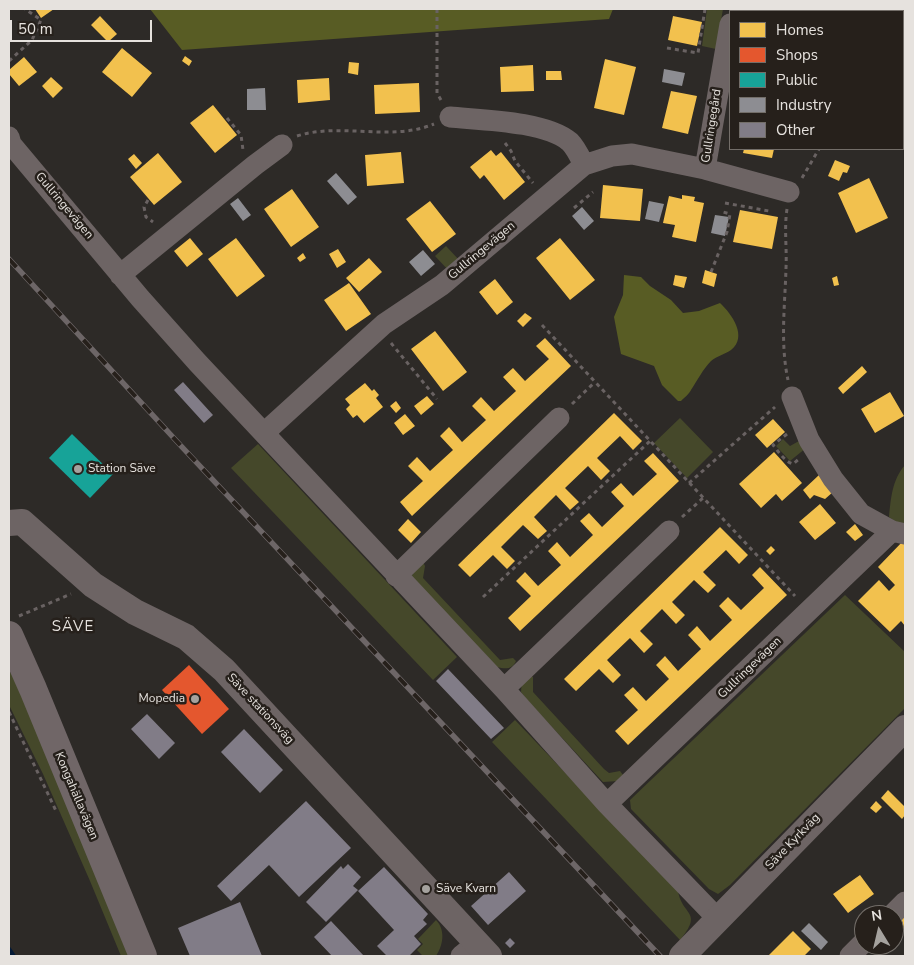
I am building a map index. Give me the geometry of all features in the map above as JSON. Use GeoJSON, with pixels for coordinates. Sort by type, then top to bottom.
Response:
{"type":"FeatureCollection","features":[{"type":"Feature","properties":{"kind":"main road","name":"Kongahällavägen"},"geometry":{"type":"LineString","coordinates":[[13,626],[33,689],[56,750],[143,956]]}},
{"type":"Feature","properties":{"kind":"street","name":"Gullringegård"},"geometry":{"type":"LineString","coordinates":[[705,169],[729,30]]}},
{"type":"Feature","properties":{"kind":"street"},"geometry":{"type":"LineString","coordinates":[[450,117],[525,125],[551,131],[574,146],[584,165]]}},
{"type":"Feature","properties":{"kind":"street","name":"Gullringevägen"},"geometry":{"type":"LineString","coordinates":[[9,137],[11,144],[120,275],[196,362],[504,689],[607,804],[718,919]]}},
{"type":"Feature","properties":{"kind":"street"},"geometry":{"type":"LineString","coordinates":[[120,275],[248,171],[282,146]]}},
{"type":"Feature","properties":{"kind":"street","name":"Gullringegård"},"geometry":{"type":"LineString","coordinates":[[584,165],[612,156],[632,154],[705,169],[789,192]]}},
{"type":"Feature","properties":{"kind":"street","name":"Gullringevägen"},"geometry":{"type":"LineString","coordinates":[[264,433],[379,329],[442,285],[584,165]]}},
{"type":"Feature","properties":{"kind":"street"},"geometry":{"type":"LineString","coordinates":[[792,395],[809,440],[833,479],[861,514],[899,532]]}},
{"type":"Feature","properties":{"kind":"street"},"geometry":{"type":"LineString","coordinates":[[396,576],[559,418]]}},
{"type":"Feature","properties":{"kind":"street","name":"Säve stationsväg"},"geometry":{"type":"LineString","coordinates":[[9,523],[22,522],[92,585],[135,612],[186,636],[224,670],[476,952]]}},
{"type":"Feature","properties":{"kind":"street"},"geometry":{"type":"LineString","coordinates":[[504,689],[669,531]]}},
{"type":"Feature","properties":{"kind":"street","name":"Gullringevägen"},"geometry":{"type":"LineString","coordinates":[[607,804],[810,611],[899,532]]}},
{"type":"Feature","properties":{"kind":"street","name":"Säve Kyrkväg"},"geometry":{"type":"LineString","coordinates":[[693,952],[718,919],[905,728]]}},
{"type":"Feature","properties":{"kind":"path"},"geometry":{"type":"LineString","coordinates":[[9,61],[32,40],[42,20],[25,9]]}},
{"type":"Feature","properties":{"kind":"path"},"geometry":{"type":"LineString","coordinates":[[282,146],[294,136],[309,132],[351,130],[405,132],[423,129],[450,117],[437,93],[436,9]]}},
{"type":"Feature","properties":{"kind":"path"},"geometry":{"type":"LineString","coordinates":[[667,48],[698,53],[705,9]]}},
{"type":"Feature","properties":{"kind":"path"},"geometry":{"type":"LineString","coordinates":[[227,118],[241,135],[248,171]]}},
{"type":"Feature","properties":{"kind":"path"},"geometry":{"type":"LineString","coordinates":[[505,143],[515,161],[545,198]]}},
{"type":"Feature","properties":{"kind":"path"},"geometry":{"type":"LineString","coordinates":[[689,483],[792,395],[783,354],[787,265],[785,218],[789,192],[799,182],[818,150]]}},
{"type":"Feature","properties":{"kind":"path"},"geometry":{"type":"LineString","coordinates":[[574,208],[593,192]]}},
{"type":"Feature","properties":{"kind":"path"},"geometry":{"type":"LineString","coordinates":[[725,203],[769,211]]}},
{"type":"Feature","properties":{"kind":"path"},"geometry":{"type":"LineString","coordinates":[[711,272],[727,232],[730,214],[723,212]]}},
{"type":"Feature","properties":{"kind":"path"},"geometry":{"type":"LineString","coordinates":[[542,326],[810,611]]}},
{"type":"Feature","properties":{"kind":"path"},"geometry":{"type":"LineString","coordinates":[[379,329],[438,399]]}},
{"type":"Feature","properties":{"kind":"path"},"geometry":{"type":"LineString","coordinates":[[559,418],[595,382]]}},
{"type":"Feature","properties":{"kind":"path"},"geometry":{"type":"LineString","coordinates":[[483,596],[650,441]]}},
{"type":"Feature","properties":{"kind":"path"},"geometry":{"type":"LineString","coordinates":[[669,531],[675,523],[703,498]]}},
{"type":"Feature","properties":{"kind":"path"},"geometry":{"type":"LineString","coordinates":[[13,626],[92,585]]}},
{"type":"Feature","properties":{"kind":"path"},"geometry":{"type":"LineString","coordinates":[[9,712],[59,818]]}},
{"type":"Feature","properties":{"kind":"green space"},"geometry":{"type":"Polygon","coordinates":[[[150,9],[613,9],[609,19],[182,50],[150,9]]]}},
{"type":"Feature","properties":{"kind":"green space"},"geometry":{"type":"Polygon","coordinates":[[[707,9],[723,9],[716,49],[702,46],[707,9]]]}},
{"type":"Feature","properties":{"kind":"green space"},"geometry":{"type":"Polygon","coordinates":[[[905,9],[904,88],[904,10],[900,10],[905,9]]]}},
{"type":"Feature","properties":{"kind":"green space"},"geometry":{"type":"Polygon","coordinates":[[[446,246],[460,261],[449,271],[435,256],[446,246]]]}},
{"type":"Feature","properties":{"kind":"green space"},"geometry":{"type":"Polygon","coordinates":[[[624,275],[641,277],[650,286],[671,300],[683,313],[699,311],[720,303],[733,319],[738,332],[736,345],[731,350],[711,361],[689,393],[681,401],[678,401],[662,385],[654,366],[621,354],[614,317],[623,295],[624,275]]]}},
{"type":"Feature","properties":{"kind":"green space"},"geometry":{"type":"Polygon","coordinates":[[[680,418],[713,452],[687,478],[654,443],[680,418]]]}},
{"type":"Feature","properties":{"kind":"green space"},"geometry":{"type":"Polygon","coordinates":[[[783,439],[790,446],[799,441],[806,448],[790,461],[776,446],[783,439]]]}},
{"type":"Feature","properties":{"kind":"green space"},"geometry":{"type":"Polygon","coordinates":[[[258,444],[457,657],[433,680],[231,468],[258,444]]]}},
{"type":"Feature","properties":{"kind":"green space"},"geometry":{"type":"Polygon","coordinates":[[[905,465],[905,528],[889,517],[895,483],[905,465]]]}},
{"type":"Feature","properties":{"kind":"green space"},"geometry":{"type":"Polygon","coordinates":[[[421,558],[425,566],[423,578],[500,660],[513,658],[516,661],[512,666],[505,668],[497,667],[411,577],[421,558]]]}},
{"type":"Feature","properties":{"kind":"green space"},"geometry":{"type":"Polygon","coordinates":[[[845,595],[905,652],[905,708],[730,885],[718,894],[709,889],[631,809],[630,800],[845,595]]]}},
{"type":"Feature","properties":{"kind":"green space"},"geometry":{"type":"Polygon","coordinates":[[[9,670],[132,956],[121,956],[43,774],[9,705],[9,670]]]}},
{"type":"Feature","properties":{"kind":"green space"},"geometry":{"type":"Polygon","coordinates":[[[528,674],[533,677],[533,692],[604,769],[609,773],[620,771],[623,775],[619,781],[603,782],[526,699],[521,692],[522,678],[528,674]]]}},
{"type":"Feature","properties":{"kind":"green space"},"geometry":{"type":"Polygon","coordinates":[[[515,720],[678,891],[680,899],[691,918],[687,931],[680,940],[492,742],[515,720]]]}},
{"type":"Feature","properties":{"kind":"green space"},"geometry":{"type":"Polygon","coordinates":[[[436,920],[442,933],[440,948],[436,956],[423,956],[417,950],[423,944],[418,939],[436,920]]]}},
{"type":"Feature","properties":{"kind":"building: Homes"},"geometry":{"type":"Polygon","coordinates":[[[35,9],[54,9],[41,18],[35,9]]]}},
{"type":"Feature","properties":{"kind":"building: Homes"},"geometry":{"type":"Polygon","coordinates":[[[760,9],[795,9],[794,10],[760,9]]]}},
{"type":"Feature","properties":{"kind":"building: Homes"},"geometry":{"type":"Polygon","coordinates":[[[100,16],[117,34],[108,42],[91,25],[100,16]]]}},
{"type":"Feature","properties":{"kind":"building: Homes"},"geometry":{"type":"Polygon","coordinates":[[[673,16],[702,22],[697,46],[668,40],[673,16]]]}},
{"type":"Feature","properties":{"kind":"building: Homes"},"geometry":{"type":"Polygon","coordinates":[[[122,48],[152,73],[132,97],[102,72],[122,48]]]}},
{"type":"Feature","properties":{"kind":"building: Homes"},"geometry":{"type":"Polygon","coordinates":[[[185,56],[192,61],[189,66],[182,61],[185,56]]]}},
{"type":"Feature","properties":{"kind":"building: Homes"},"geometry":{"type":"Polygon","coordinates":[[[24,57],[37,72],[19,86],[9,74],[9,70],[24,57]]]}},
{"type":"Feature","properties":{"kind":"building: Homes"},"geometry":{"type":"Polygon","coordinates":[[[605,59],[636,67],[624,115],[594,108],[605,59]]]}},
{"type":"Feature","properties":{"kind":"building: Homes"},"geometry":{"type":"Polygon","coordinates":[[[349,62],[359,63],[358,75],[348,73],[349,62]]]}},
{"type":"Feature","properties":{"kind":"building: Homes"},"geometry":{"type":"Polygon","coordinates":[[[533,65],[534,91],[501,92],[500,67],[533,65]]]}},
{"type":"Feature","properties":{"kind":"building: Homes"},"geometry":{"type":"Polygon","coordinates":[[[546,71],[561,71],[562,80],[546,80],[546,71]]]}},
{"type":"Feature","properties":{"kind":"building: Homes"},"geometry":{"type":"Polygon","coordinates":[[[51,77],[63,88],[53,98],[42,86],[51,77]]]}},
{"type":"Feature","properties":{"kind":"building: Homes"},"geometry":{"type":"Polygon","coordinates":[[[329,78],[330,100],[298,103],[297,80],[329,78]]]}},
{"type":"Feature","properties":{"kind":"building: Homes"},"geometry":{"type":"Polygon","coordinates":[[[419,83],[420,112],[375,114],[374,85],[419,83]]]}},
{"type":"Feature","properties":{"kind":"building: Homes"},"geometry":{"type":"Polygon","coordinates":[[[671,91],[697,96],[688,134],[662,128],[671,91]]]}},
{"type":"Feature","properties":{"kind":"building: Homes"},"geometry":{"type":"Polygon","coordinates":[[[213,105],[237,135],[215,153],[190,123],[213,105]]]}},
{"type":"Feature","properties":{"kind":"building: Homes"},"geometry":{"type":"Polygon","coordinates":[[[491,150],[496,156],[501,152],[525,182],[504,200],[484,175],[480,179],[470,167],[491,150]]]}},
{"type":"Feature","properties":{"kind":"building: Homes"},"geometry":{"type":"Polygon","coordinates":[[[744,150],[774,150],[772,158],[743,153],[744,150]]]}},
{"type":"Feature","properties":{"kind":"building: Homes"},"geometry":{"type":"Polygon","coordinates":[[[401,152],[404,183],[367,186],[365,155],[401,152]]]}},
{"type":"Feature","properties":{"kind":"building: Homes"},"geometry":{"type":"Polygon","coordinates":[[[158,153],[182,182],[154,205],[130,177],[158,153]]]}},
{"type":"Feature","properties":{"kind":"building: Homes"},"geometry":{"type":"Polygon","coordinates":[[[134,154],[142,163],[136,169],[128,159],[134,154]]]}},
{"type":"Feature","properties":{"kind":"building: Homes"},"geometry":{"type":"Polygon","coordinates":[[[835,160],[850,166],[847,173],[843,172],[839,181],[828,176],[835,160]]]}},
{"type":"Feature","properties":{"kind":"building: Homes"},"geometry":{"type":"Polygon","coordinates":[[[869,178],[888,218],[856,233],[838,193],[869,178]]]}},
{"type":"Feature","properties":{"kind":"building: Homes"},"geometry":{"type":"Polygon","coordinates":[[[603,185],[643,189],[640,221],[600,218],[603,185]]]}},
{"type":"Feature","properties":{"kind":"building: Homes"},"geometry":{"type":"Polygon","coordinates":[[[292,189],[319,227],[291,247],[264,209],[292,189]]]}},
{"type":"Feature","properties":{"kind":"building: Homes"},"geometry":{"type":"Polygon","coordinates":[[[682,195],[695,197],[694,201],[704,203],[696,242],[672,237],[675,225],[663,223],[669,196],[682,199],[682,195]]]}},
{"type":"Feature","properties":{"kind":"building: Homes"},"geometry":{"type":"Polygon","coordinates":[[[430,201],[456,234],[432,252],[406,219],[430,201]]]}},
{"type":"Feature","properties":{"kind":"building: Homes"},"geometry":{"type":"Polygon","coordinates":[[[740,210],[778,217],[772,249],[733,242],[740,210]]]}},
{"type":"Feature","properties":{"kind":"building: Homes"},"geometry":{"type":"Polygon","coordinates":[[[190,238],[203,254],[187,267],[174,251],[190,238]]]}},
{"type":"Feature","properties":{"kind":"building: Homes"},"geometry":{"type":"Polygon","coordinates":[[[236,238],[265,276],[237,297],[208,259],[236,238]]]}},
{"type":"Feature","properties":{"kind":"building: Homes"},"geometry":{"type":"Polygon","coordinates":[[[560,238],[595,280],[570,300],[536,258],[560,238]]]}},
{"type":"Feature","properties":{"kind":"building: Homes"},"geometry":{"type":"Polygon","coordinates":[[[338,249],[346,262],[337,268],[329,254],[338,249]]]}},
{"type":"Feature","properties":{"kind":"building: Homes"},"geometry":{"type":"Polygon","coordinates":[[[303,253],[306,258],[300,262],[297,258],[303,253]]]}},
{"type":"Feature","properties":{"kind":"building: Homes"},"geometry":{"type":"Polygon","coordinates":[[[369,258],[382,272],[359,292],[346,278],[369,258]]]}},
{"type":"Feature","properties":{"kind":"building: Homes"},"geometry":{"type":"Polygon","coordinates":[[[705,270],[717,274],[714,287],[702,283],[705,270]]]}},
{"type":"Feature","properties":{"kind":"building: Homes"},"geometry":{"type":"Polygon","coordinates":[[[675,275],[687,277],[684,288],[673,285],[675,275]]]}},
{"type":"Feature","properties":{"kind":"building: Homes"},"geometry":{"type":"Polygon","coordinates":[[[837,276],[839,285],[834,286],[832,278],[837,276]]]}},
{"type":"Feature","properties":{"kind":"building: Homes"},"geometry":{"type":"Polygon","coordinates":[[[495,279],[513,302],[497,315],[479,292],[495,279]]]}},
{"type":"Feature","properties":{"kind":"building: Homes"},"geometry":{"type":"Polygon","coordinates":[[[349,283],[371,314],[346,331],[324,300],[349,283]]]}},
{"type":"Feature","properties":{"kind":"building: Homes"},"geometry":{"type":"Polygon","coordinates":[[[525,313],[532,318],[523,327],[517,321],[525,313]]]}},
{"type":"Feature","properties":{"kind":"building: Homes"},"geometry":{"type":"Polygon","coordinates":[[[435,331],[467,372],[443,391],[411,349],[435,331]]]}},
{"type":"Feature","properties":{"kind":"building: Homes"},"geometry":{"type":"Polygon","coordinates":[[[545,338],[571,366],[412,516],[400,502],[423,481],[408,466],[417,457],[430,471],[453,450],[440,436],[449,427],[462,442],[486,420],[472,406],[481,397],[494,411],[516,391],[503,377],[513,368],[525,381],[549,359],[536,346],[545,338]]]}},
{"type":"Feature","properties":{"kind":"building: Homes"},"geometry":{"type":"Polygon","coordinates":[[[862,366],[867,372],[843,394],[838,388],[862,366]]]}},
{"type":"Feature","properties":{"kind":"building: Homes"},"geometry":{"type":"Polygon","coordinates":[[[365,383],[372,391],[374,389],[379,395],[376,398],[383,407],[364,423],[357,415],[353,418],[346,409],[350,405],[345,399],[365,383]]]}},
{"type":"Feature","properties":{"kind":"building: Homes"},"geometry":{"type":"Polygon","coordinates":[[[890,392],[904,416],[875,433],[861,409],[890,392]]]}},
{"type":"Feature","properties":{"kind":"building: Homes"},"geometry":{"type":"Polygon","coordinates":[[[427,396],[434,404],[421,415],[414,406],[427,396]]]}},
{"type":"Feature","properties":{"kind":"building: Homes"},"geometry":{"type":"Polygon","coordinates":[[[396,401],[401,408],[396,413],[390,406],[396,401]]]}},
{"type":"Feature","properties":{"kind":"building: Homes"},"geometry":{"type":"Polygon","coordinates":[[[614,413],[642,441],[633,450],[620,436],[597,458],[610,471],[601,480],[588,466],[565,488],[579,502],[570,510],[556,495],[534,517],[547,531],[538,539],[523,525],[501,547],[515,561],[507,569],[493,555],[470,577],[458,565],[614,413]]]}},
{"type":"Feature","properties":{"kind":"building: Homes"},"geometry":{"type":"Polygon","coordinates":[[[405,414],[415,426],[403,435],[394,423],[405,414]]]}},
{"type":"Feature","properties":{"kind":"building: Homes"},"geometry":{"type":"Polygon","coordinates":[[[773,419],[785,432],[767,448],[755,435],[773,419]]]}},
{"type":"Feature","properties":{"kind":"building: Homes"},"geometry":{"type":"Polygon","coordinates":[[[774,452],[802,483],[782,501],[776,494],[761,508],[739,484],[774,452]]]}},
{"type":"Feature","properties":{"kind":"building: Homes"},"geometry":{"type":"Polygon","coordinates":[[[653,453],[679,481],[520,631],[508,618],[531,596],[516,581],[525,572],[538,586],[561,565],[548,551],[557,542],[570,557],[593,535],[580,521],[589,513],[602,527],[624,506],[611,492],[621,483],[633,496],[657,474],[644,461],[653,453]]]}},
{"type":"Feature","properties":{"kind":"building: Homes"},"geometry":{"type":"Polygon","coordinates":[[[819,475],[833,492],[825,499],[814,495],[810,499],[803,490],[819,475]]]}},
{"type":"Feature","properties":{"kind":"building: Homes"},"geometry":{"type":"Polygon","coordinates":[[[820,504],[836,523],[815,540],[799,522],[820,504]]]}},
{"type":"Feature","properties":{"kind":"building: Homes"},"geometry":{"type":"Polygon","coordinates":[[[408,519],[421,532],[411,543],[398,530],[408,519]]]}},
{"type":"Feature","properties":{"kind":"building: Homes"},"geometry":{"type":"Polygon","coordinates":[[[855,524],[863,535],[855,541],[846,532],[855,524]]]}},
{"type":"Feature","properties":{"kind":"building: Homes"},"geometry":{"type":"Polygon","coordinates":[[[720,527],[748,555],[739,564],[726,550],[703,572],[716,585],[708,593],[694,580],[672,602],[685,615],[676,624],[662,609],[640,631],[653,644],[644,653],[630,638],[607,660],[621,675],[613,683],[599,669],[576,691],[564,679],[720,527]]]}},
{"type":"Feature","properties":{"kind":"building: Homes"},"geometry":{"type":"Polygon","coordinates":[[[904,540],[905,626],[901,621],[890,632],[858,601],[879,580],[889,591],[895,585],[878,567],[904,540]]]}},
{"type":"Feature","properties":{"kind":"building: Homes"},"geometry":{"type":"Polygon","coordinates":[[[771,546],[775,550],[770,555],[766,551],[771,546]]]}},
{"type":"Feature","properties":{"kind":"building: Homes"},"geometry":{"type":"Polygon","coordinates":[[[760,567],[787,595],[628,745],[615,731],[638,710],[624,695],[633,687],[646,701],[669,679],[656,665],[665,656],[678,671],[701,649],[688,635],[697,626],[710,641],[732,620],[719,606],[728,597],[741,610],[764,588],[752,575],[760,567]]]}},
{"type":"Feature","properties":{"kind":"building: Homes"},"geometry":{"type":"Polygon","coordinates":[[[888,790],[905,807],[905,815],[902,819],[881,798],[888,790]]]}},
{"type":"Feature","properties":{"kind":"building: Homes"},"geometry":{"type":"Polygon","coordinates":[[[876,801],[882,807],[876,813],[870,808],[876,801]]]}},
{"type":"Feature","properties":{"kind":"building: Homes"},"geometry":{"type":"Polygon","coordinates":[[[860,875],[874,894],[859,905],[854,905],[854,909],[848,913],[833,894],[860,875]]]}},
{"type":"Feature","properties":{"kind":"building: Homes"},"geometry":{"type":"Polygon","coordinates":[[[793,931],[811,949],[804,956],[768,956],[793,931]]]}},
{"type":"Feature","properties":{"kind":"building: Shops","name":"Mopedia"},"geometry":{"type":"Polygon","coordinates":[[[189,665],[229,709],[202,734],[162,690],[189,665]]]}},
{"type":"Feature","properties":{"kind":"building: Public"},"geometry":{"type":"Polygon","coordinates":[[[72,434],[113,474],[90,498],[49,458],[72,434]]]}},
{"type":"Feature","properties":{"kind":"building: Industry"},"geometry":{"type":"Polygon","coordinates":[[[664,69],[685,73],[682,86],[662,82],[664,69]]]}},
{"type":"Feature","properties":{"kind":"building: Industry"},"geometry":{"type":"Polygon","coordinates":[[[265,88],[266,110],[247,110],[247,89],[265,88]]]}},
{"type":"Feature","properties":{"kind":"building: Industry"},"geometry":{"type":"Polygon","coordinates":[[[336,173],[357,197],[348,205],[327,181],[336,173]]]}},
{"type":"Feature","properties":{"kind":"building: Industry"},"geometry":{"type":"Polygon","coordinates":[[[238,198],[251,215],[243,221],[230,204],[238,198]]]}},
{"type":"Feature","properties":{"kind":"building: Industry"},"geometry":{"type":"Polygon","coordinates":[[[649,201],[664,204],[659,222],[645,219],[649,201]]]}},
{"type":"Feature","properties":{"kind":"building: Industry"},"geometry":{"type":"Polygon","coordinates":[[[582,207],[594,221],[584,230],[572,216],[582,207]]]}},
{"type":"Feature","properties":{"kind":"building: Industry"},"geometry":{"type":"Polygon","coordinates":[[[715,215],[729,217],[725,236],[711,233],[715,215]]]}},
{"type":"Feature","properties":{"kind":"building: Industry"},"geometry":{"type":"Polygon","coordinates":[[[423,250],[435,264],[421,276],[409,262],[423,250]]]}},
{"type":"Feature","properties":{"kind":"building: Industry"},"geometry":{"type":"Polygon","coordinates":[[[809,923],[828,942],[821,950],[801,931],[809,923]]]}},
{"type":"Feature","properties":{"kind":"building: Other"},"geometry":{"type":"Polygon","coordinates":[[[183,382],[213,415],[204,423],[174,390],[183,382]]]}},
{"type":"Feature","properties":{"kind":"building: Other"},"geometry":{"type":"Polygon","coordinates":[[[448,669],[504,728],[491,739],[436,681],[448,669]]]}},
{"type":"Feature","properties":{"kind":"building: Other"},"geometry":{"type":"Polygon","coordinates":[[[147,714],[175,743],[159,759],[131,729],[147,714]]]}},
{"type":"Feature","properties":{"kind":"building: Other"},"geometry":{"type":"Polygon","coordinates":[[[244,729],[283,770],[260,793],[221,752],[244,729]]]}},
{"type":"Feature","properties":{"kind":"building: Other"},"geometry":{"type":"Polygon","coordinates":[[[306,801],[351,848],[299,897],[269,865],[231,901],[217,886],[306,801]]]}},
{"type":"Feature","properties":{"kind":"building: Other"},"geometry":{"type":"Polygon","coordinates":[[[348,864],[361,877],[353,886],[358,890],[326,922],[306,902],[341,866],[343,869],[348,864]]]}},
{"type":"Feature","properties":{"kind":"building: Other"},"geometry":{"type":"Polygon","coordinates":[[[384,867],[428,914],[423,920],[427,924],[414,936],[421,944],[409,956],[387,956],[377,946],[394,930],[358,891],[384,867]]]}},
{"type":"Feature","properties":{"kind":"building: Other"},"geometry":{"type":"Polygon","coordinates":[[[509,872],[526,891],[488,925],[471,906],[509,872]]]}},
{"type":"Feature","properties":{"kind":"building: Other"},"geometry":{"type":"Polygon","coordinates":[[[240,902],[262,956],[190,956],[178,928],[240,902]]]}},
{"type":"Feature","properties":{"kind":"building: Other"},"geometry":{"type":"Polygon","coordinates":[[[331,921],[364,956],[332,956],[314,937],[331,921]]]}},
{"type":"Feature","properties":{"kind":"building: Other"},"geometry":{"type":"Polygon","coordinates":[[[510,938],[515,943],[510,948],[505,943],[510,938]]]}},
{"type":"Feature","properties":{"kind":"waterway"},"geometry":{"type":"LineString","coordinates":[[9,950],[13,956]]}},
{"type":"Feature","properties":{"kind":"railway"},"geometry":{"type":"LineString","coordinates":[[9,259],[182,447],[660,956]]}},
{"type":"Feature","properties":{"kind":"place","name":"Station Säve"},"geometry":{"type":"Point","coordinates":[78,469]}},
{"type":"Feature","properties":{"kind":"place","name":"Mopedia"},"geometry":{"type":"Point","coordinates":[195,699]}},
{"type":"Feature","properties":{"kind":"place","name":"Säve Kvarn"},"geometry":{"type":"Point","coordinates":[426,889]}},
{"type":"Feature","properties":{"kind":"district","name":"SÄVE"},"geometry":{"type":"Point","coordinates":[73,627]}}]}
